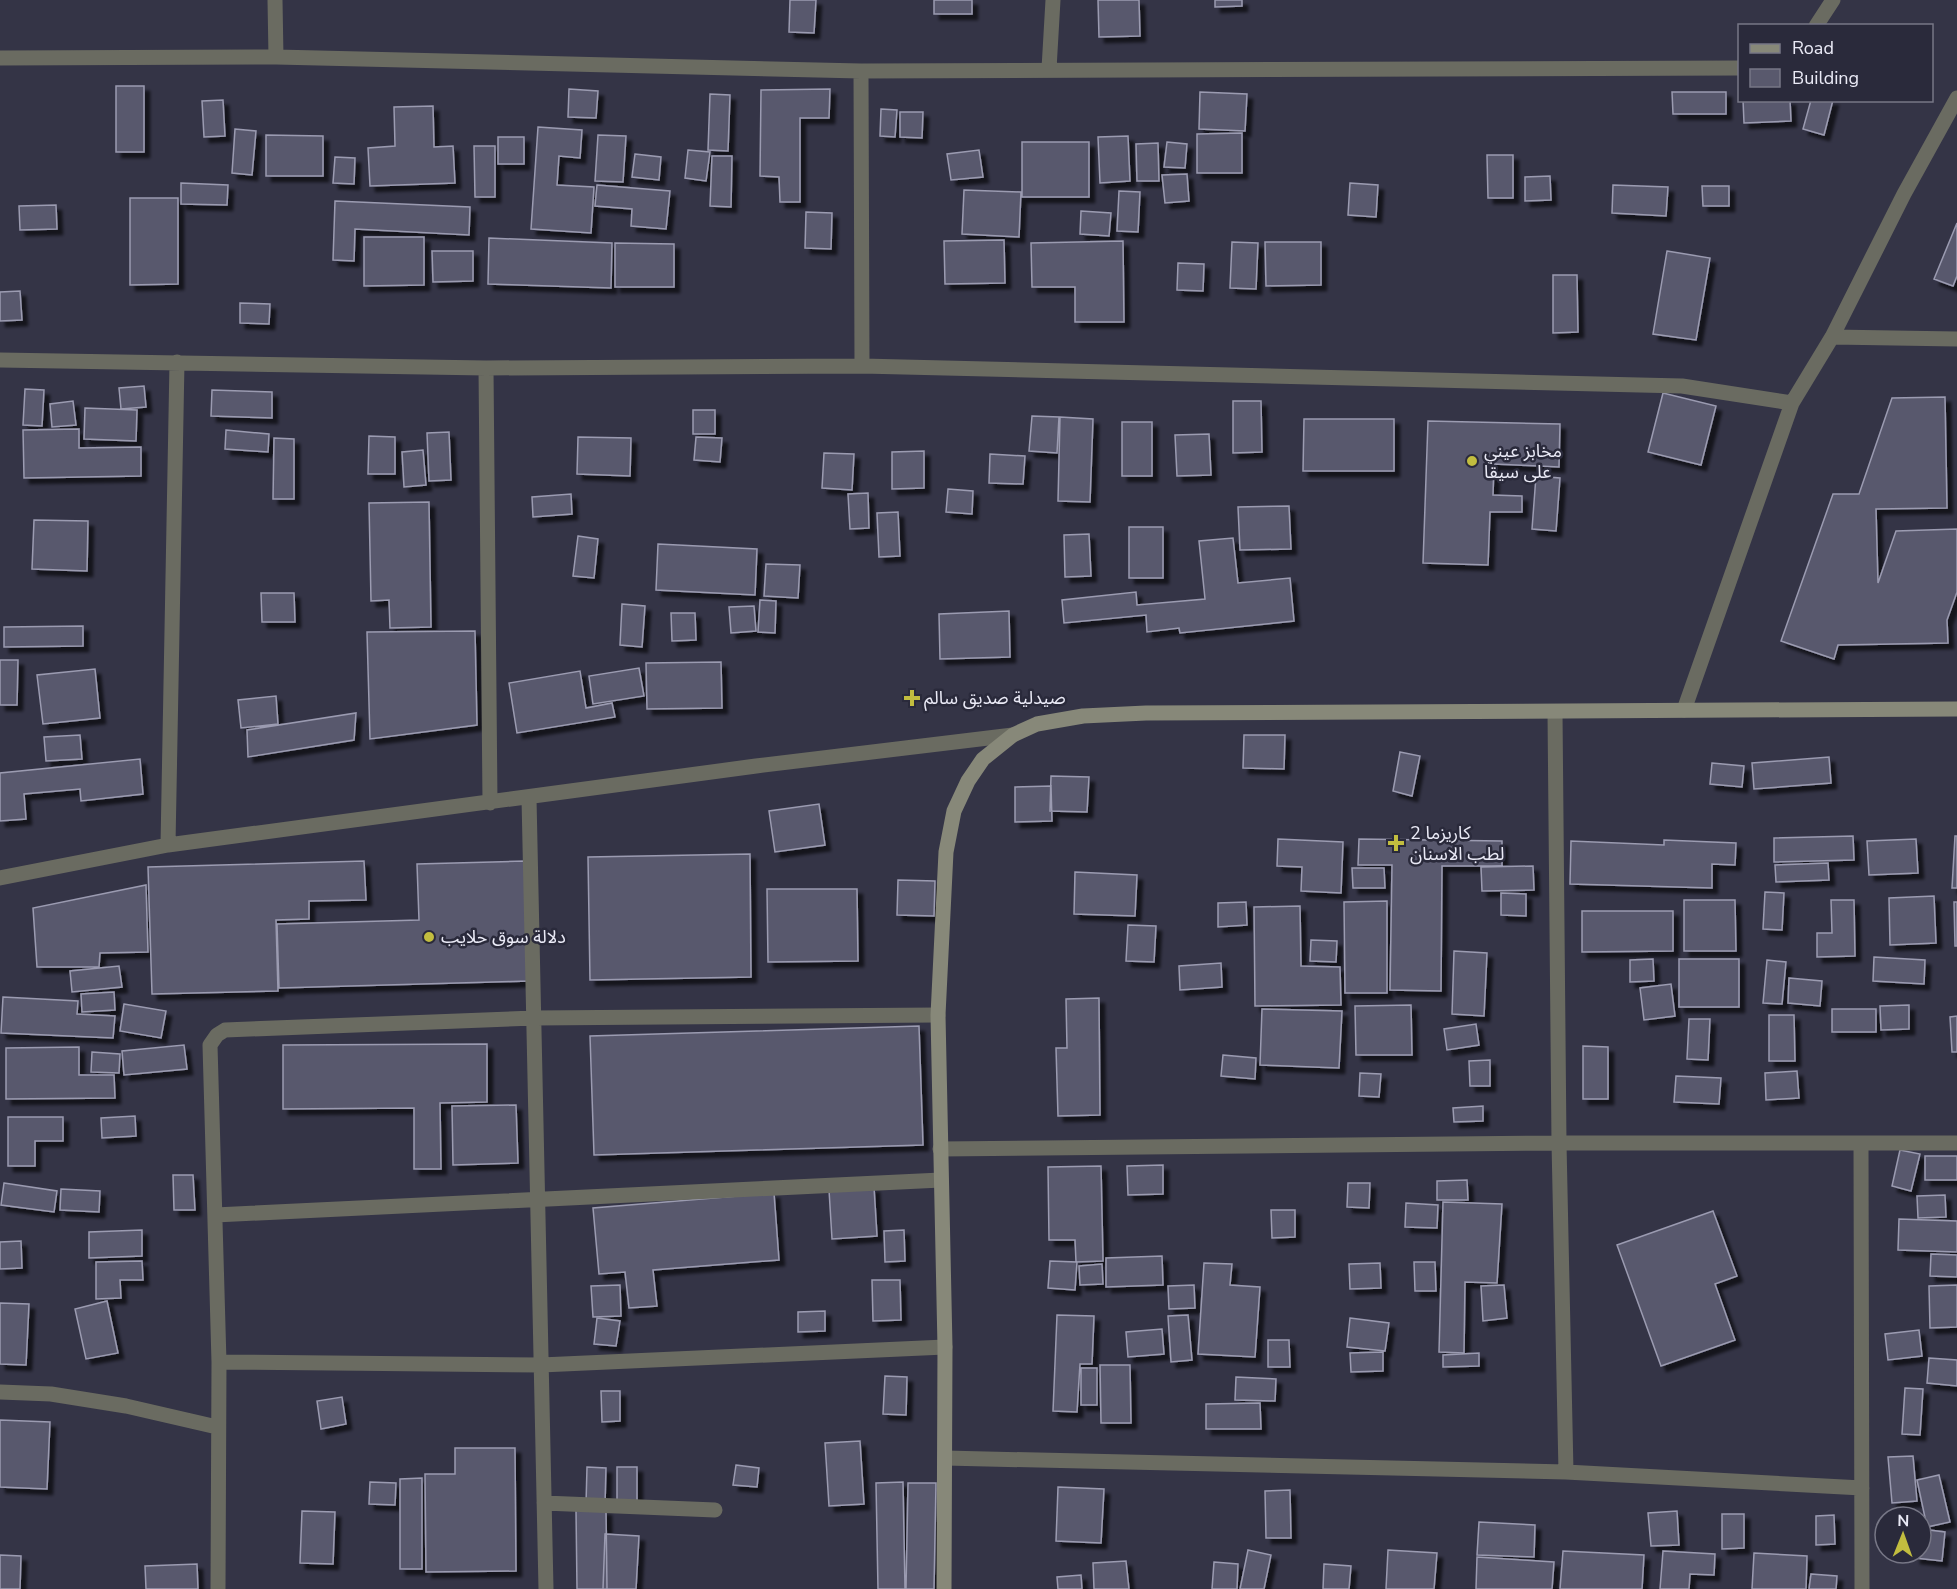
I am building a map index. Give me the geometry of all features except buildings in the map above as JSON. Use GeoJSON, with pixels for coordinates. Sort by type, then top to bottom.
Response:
{"type":"FeatureCollection","features":[{"type":"Feature","properties":{"kind":"street"},"geometry":{"type":"LineString","coordinates":[[275,0],[276,57]]}},
{"type":"Feature","properties":{"kind":"street"},"geometry":{"type":"LineString","coordinates":[[1049,69],[1053,0]]}},
{"type":"Feature","properties":{"kind":"street"},"geometry":{"type":"LineString","coordinates":[[1817,24],[1833,0]]}},
{"type":"Feature","properties":{"kind":"street"},"geometry":{"type":"LineString","coordinates":[[0,58],[276,57],[861,71],[1738,68]]}},
{"type":"Feature","properties":{"kind":"street"},"geometry":{"type":"LineString","coordinates":[[861,71],[862,366]]}},
{"type":"Feature","properties":{"kind":"street"},"geometry":{"type":"LineString","coordinates":[[1684,710],[1792,403],[1832,337],[1904,194],[1957,98]]}},
{"type":"Feature","properties":{"kind":"street"},"geometry":{"type":"LineString","coordinates":[[1832,337],[1957,339]]}},
{"type":"Feature","properties":{"kind":"street"},"geometry":{"type":"LineString","coordinates":[[0,360],[486,368],[862,366],[1682,386],[1792,403]]}},
{"type":"Feature","properties":{"kind":"street"},"geometry":{"type":"LineString","coordinates":[[168,845],[177,362]]}},
{"type":"Feature","properties":{"kind":"street"},"geometry":{"type":"LineString","coordinates":[[486,368],[490,803]]}},
{"type":"Feature","properties":{"kind":"street"},"geometry":{"type":"LineString","coordinates":[[944,1589],[945,1347],[938,1015],[946,852],[954,811],[968,781],[982,759],[1013,735],[1037,724],[1083,716],[1135,713],[1957,709]]}},
{"type":"Feature","properties":{"kind":"street"},"geometry":{"type":"LineString","coordinates":[[1555,712],[1559,1143],[1566,1472]]}},
{"type":"Feature","properties":{"kind":"street"},"geometry":{"type":"LineString","coordinates":[[0,878],[168,845],[756,766],[1013,735]]}},
{"type":"Feature","properties":{"kind":"street"},"geometry":{"type":"LineString","coordinates":[[529,798],[546,1589]]}},
{"type":"Feature","properties":{"kind":"street"},"geometry":{"type":"LineString","coordinates":[[218,1589],[219,1362],[210,1045],[217,1035],[225,1030],[534,1018],[938,1015]]}},
{"type":"Feature","properties":{"kind":"street"},"geometry":{"type":"LineString","coordinates":[[940,1149],[1559,1143],[1957,1143]]}},
{"type":"Feature","properties":{"kind":"street"},"geometry":{"type":"LineString","coordinates":[[1861,1143],[1862,1589]]}},
{"type":"Feature","properties":{"kind":"street"},"geometry":{"type":"LineString","coordinates":[[215,1215],[941,1180]]}},
{"type":"Feature","properties":{"kind":"street"},"geometry":{"type":"LineString","coordinates":[[219,1362],[541,1365],[945,1347]]}},
{"type":"Feature","properties":{"kind":"street"},"geometry":{"type":"LineString","coordinates":[[0,1392],[51,1394],[126,1406],[217,1427]]}},
{"type":"Feature","properties":{"kind":"street"},"geometry":{"type":"LineString","coordinates":[[945,1458],[1566,1472],[1862,1488]]}},
{"type":"Feature","properties":{"kind":"street"},"geometry":{"type":"LineString","coordinates":[[544,1503],[715,1510]]}},
{"type":"Feature","properties":{"kind":"place","name":"مخابز عيني على سيقا"},"geometry":{"type":"Point","coordinates":[1472,461]}},
{"type":"Feature","properties":{"kind":"place","name":"صيدلية صديق سالم"},"geometry":{"type":"Point","coordinates":[912,698]}},
{"type":"Feature","properties":{"kind":"place","name":"كاريزما 2 لطب الاسنان"},"geometry":{"type":"Point","coordinates":[1396,843]}},
{"type":"Feature","properties":{"kind":"place","name":"دلالة سوق حلايب"},"geometry":{"type":"Point","coordinates":[429,937]}}]}
